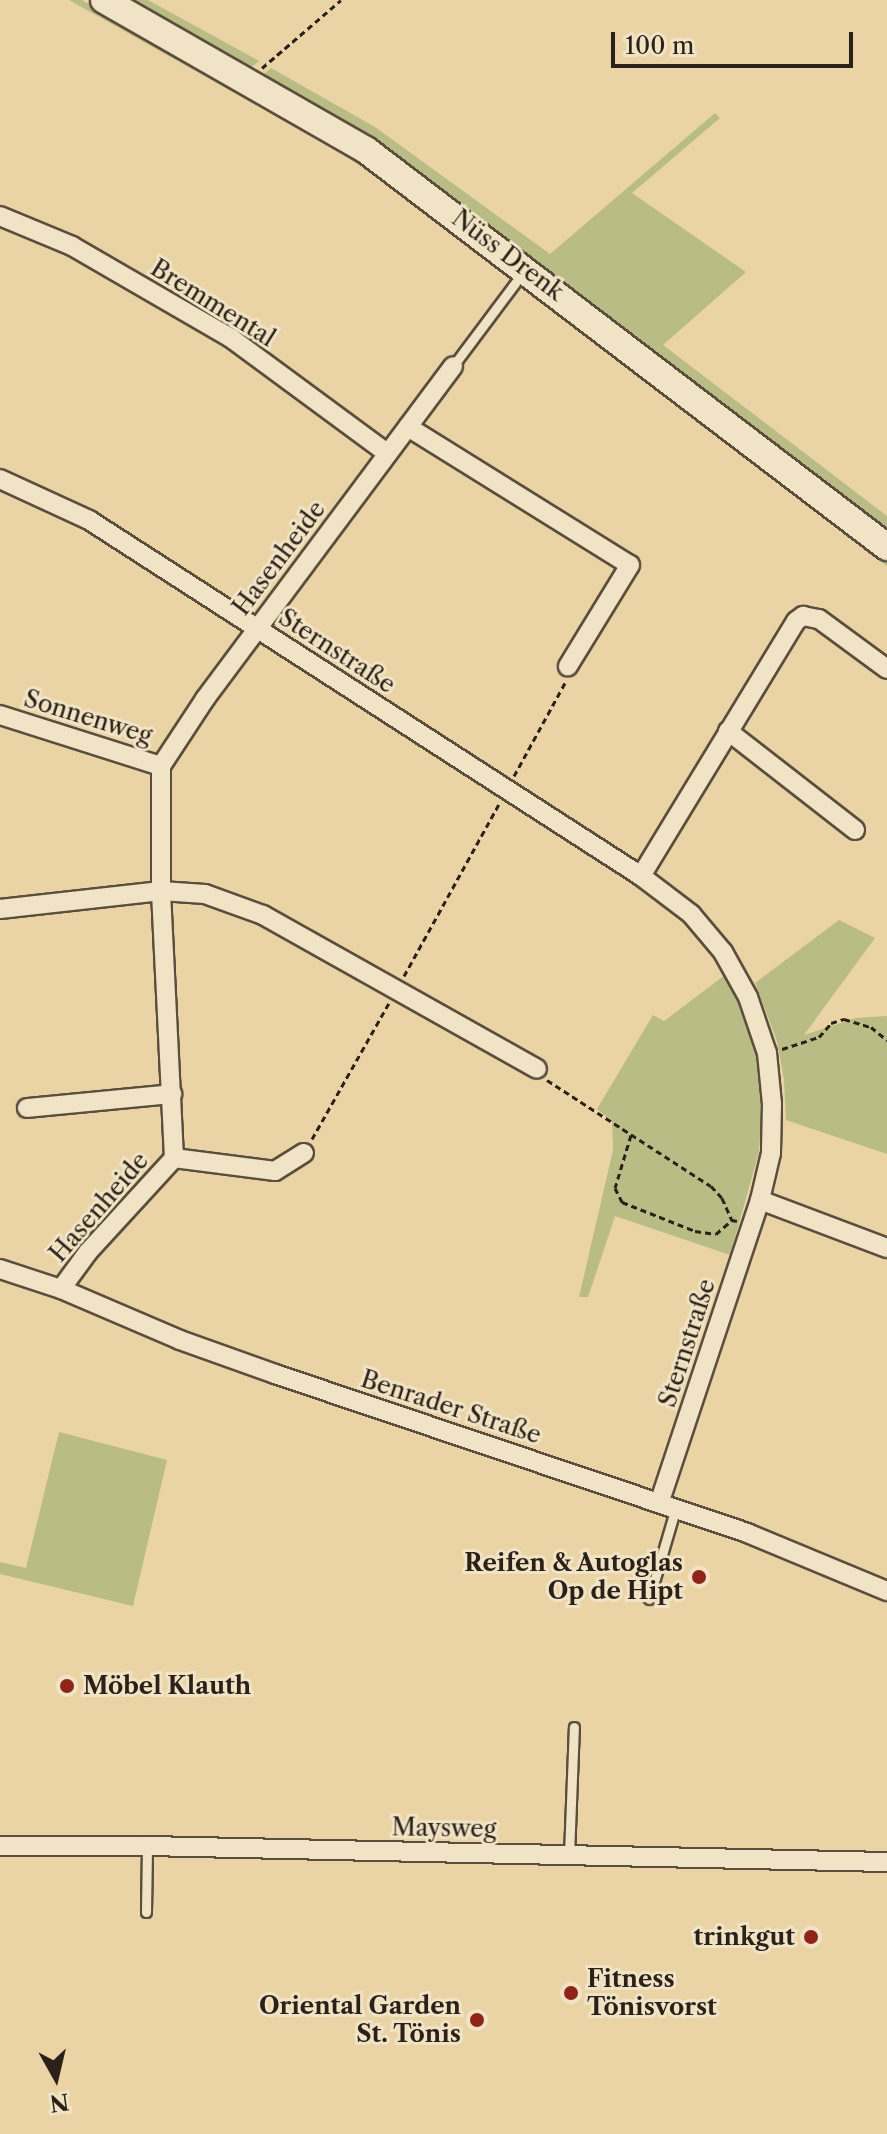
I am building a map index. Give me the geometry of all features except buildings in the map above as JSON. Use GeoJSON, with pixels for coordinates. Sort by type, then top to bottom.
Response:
{"type":"FeatureCollection","features":[{"type":"Feature","properties":{"kind":"main road","name":"Nüss Drenk"},"geometry":{"type":"LineString","coordinates":[[104,0],[366,150],[887,547]]}},
{"type":"Feature","properties":{"kind":"street","name":"Bremmental"},"geometry":{"type":"LineString","coordinates":[[0,216],[72,246],[231,338],[387,453]]}},
{"type":"Feature","properties":{"kind":"street","name":"Hasenheide"},"geometry":{"type":"LineString","coordinates":[[61,1289],[88,1252],[174,1158],[161,891],[161,766],[258,628],[453,366]]}},
{"type":"Feature","properties":{"kind":"street"},"geometry":{"type":"LineString","coordinates":[[408,427],[630,565],[568,666]]}},
{"type":"Feature","properties":{"kind":"street","name":"Sternstraße"},"geometry":{"type":"LineString","coordinates":[[0,479],[89,520],[641,876],[691,914],[723,952],[748,997],[767,1053],[772,1130],[760,1200],[668,1504]]}},
{"type":"Feature","properties":{"kind":"street"},"geometry":{"type":"LineString","coordinates":[[641,876],[781,640],[803,616],[819,619],[837,629],[887,669]]}},
{"type":"Feature","properties":{"kind":"street","name":"Sonnenweg"},"geometry":{"type":"LineString","coordinates":[[0,715],[161,766]]}},
{"type":"Feature","properties":{"kind":"street"},"geometry":{"type":"LineString","coordinates":[[728,731],[855,830]]}},
{"type":"Feature","properties":{"kind":"street"},"geometry":{"type":"LineString","coordinates":[[0,909],[161,891],[205,894],[263,915],[398,988],[537,1069]]}},
{"type":"Feature","properties":{"kind":"street"},"geometry":{"type":"LineString","coordinates":[[27,1108],[172,1094]]}},
{"type":"Feature","properties":{"kind":"street","name":"Hasenheide"},"geometry":{"type":"LineString","coordinates":[[174,1158],[275,1171],[304,1153]]}},
{"type":"Feature","properties":{"kind":"street"},"geometry":{"type":"LineString","coordinates":[[760,1200],[887,1248]]}},
{"type":"Feature","properties":{"kind":"street","name":"Benrader Straße"},"geometry":{"type":"LineString","coordinates":[[0,1269],[61,1289],[180,1340],[261,1369],[668,1504],[887,1591]]}},
{"type":"Feature","properties":{"kind":"street","name":"Maysweg"},"geometry":{"type":"LineString","coordinates":[[0,1846],[147,1846],[887,1862]]}},
{"type":"Feature","properties":{"kind":"lane","name":"Hasenheide"},"geometry":{"type":"LineString","coordinates":[[453,366],[515,283]]}},
{"type":"Feature","properties":{"kind":"lane"},"geometry":{"type":"LineString","coordinates":[[649,1599],[668,1504]]}},
{"type":"Feature","properties":{"kind":"lane"},"geometry":{"type":"LineString","coordinates":[[569,1855],[574,1727]]}},
{"type":"Feature","properties":{"kind":"lane"},"geometry":{"type":"LineString","coordinates":[[146,1912],[147,1846]]}},
{"type":"Feature","properties":{"kind":"path"},"geometry":{"type":"LineString","coordinates":[[249,82],[341,0]]}},
{"type":"Feature","properties":{"kind":"path"},"geometry":{"type":"LineString","coordinates":[[304,1153],[507,790],[568,677],[568,666]]}},
{"type":"Feature","properties":{"kind":"path"},"geometry":{"type":"LineString","coordinates":[[767,1053],[819,1037],[831,1023],[844,1019],[871,1027],[887,1040]]}},
{"type":"Feature","properties":{"kind":"path"},"geometry":{"type":"LineString","coordinates":[[537,1069],[554,1088],[711,1186],[722,1198],[732,1220],[751,1226]]}},
{"type":"Feature","properties":{"kind":"path"},"geometry":{"type":"LineString","coordinates":[[631,1134],[615,1188],[622,1202],[695,1231],[716,1234],[732,1220]]}},
{"type":"Feature","properties":{"kind":"green space"},"geometry":{"type":"Polygon","coordinates":[[[69,0],[82,0],[345,147],[887,558],[887,566],[522,288],[507,271],[390,185],[331,147],[69,0]]]}},
{"type":"Feature","properties":{"kind":"green space"},"geometry":{"type":"Polygon","coordinates":[[[119,0],[148,0],[259,61],[247,71],[119,0]]]}},
{"type":"Feature","properties":{"kind":"green space"},"geometry":{"type":"Polygon","coordinates":[[[271,68],[375,127],[550,254],[715,113],[720,118],[632,193],[746,272],[663,345],[887,516],[887,535],[415,172],[259,78],[271,68]]]}},
{"type":"Feature","properties":{"kind":"green space"},"geometry":{"type":"Polygon","coordinates":[[[839,920],[875,938],[804,1035],[856,1018],[887,1016],[887,1154],[786,1120],[784,1080],[777,1041],[755,983],[839,920]]]}},
{"type":"Feature","properties":{"kind":"green space"},"geometry":{"type":"Polygon","coordinates":[[[725,975],[744,1014],[758,1059],[762,1106],[759,1152],[730,1255],[615,1216],[588,1297],[579,1297],[613,1150],[612,1121],[597,1109],[653,1015],[664,1021],[725,975]]]}},
{"type":"Feature","properties":{"kind":"green space"},"geometry":{"type":"Polygon","coordinates":[[[59,1432],[167,1460],[133,1606],[0,1574],[0,1562],[26,1568],[59,1432]]]}},
{"type":"Feature","properties":{"kind":"place","name":"Reifen & Autoglas Op de Hipt"},"geometry":{"type":"Point","coordinates":[699,1577]}},
{"type":"Feature","properties":{"kind":"place","name":"Möbel Klauth"},"geometry":{"type":"Point","coordinates":[67,1686]}},
{"type":"Feature","properties":{"kind":"place","name":"trinkgut"},"geometry":{"type":"Point","coordinates":[811,1937]}},
{"type":"Feature","properties":{"kind":"place","name":"Fitness Tönisvorst"},"geometry":{"type":"Point","coordinates":[571,1993]}},
{"type":"Feature","properties":{"kind":"place","name":"Oriental Garden St. Tönis"},"geometry":{"type":"Point","coordinates":[477,2020]}}]}
